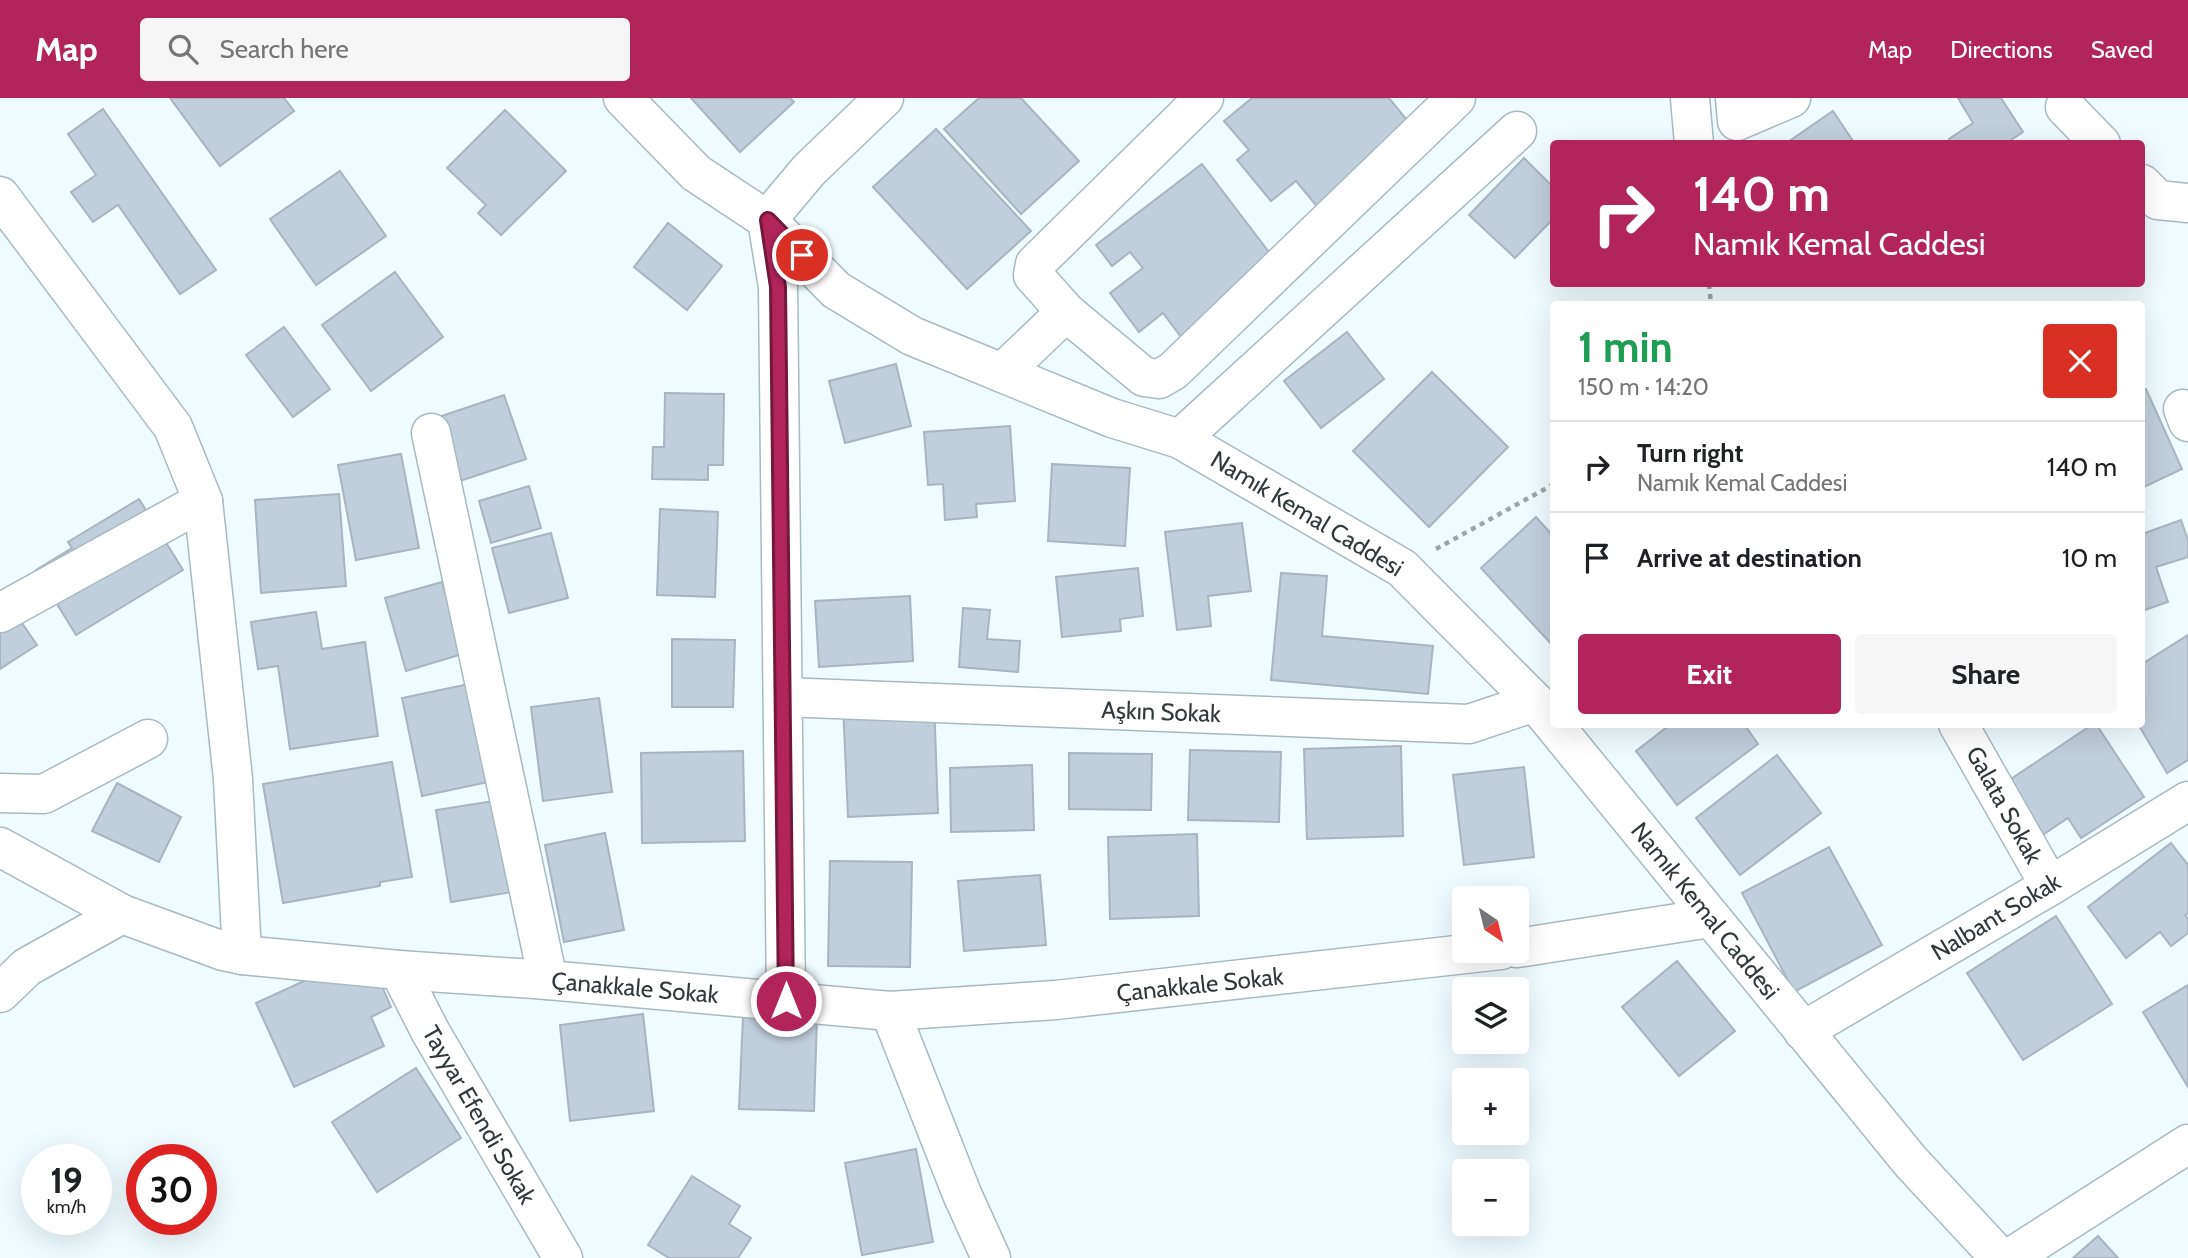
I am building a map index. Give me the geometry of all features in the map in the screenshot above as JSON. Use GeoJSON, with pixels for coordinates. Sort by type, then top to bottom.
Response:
{"type":"FeatureCollection","features":[{"type":"Feature","properties":{"kind":"street","name":"Namık Kemal Caddesi"},"geometry":{"type":"LineString","coordinates":[[623,98],[696,173],[768,220],[835,290],[912,336],[1112,418],[1180,439],[1402,568],[1535,702],[1550,721]]}},
{"type":"Feature","properties":{"kind":"street"},"geometry":{"type":"LineString","coordinates":[[786,1001],[778,287],[768,220],[810,170],[884,98]]}},
{"type":"Feature","properties":{"kind":"street"},"geometry":{"type":"LineString","coordinates":[[1203,98],[1035,264],[1033,275],[1066,312],[1144,377],[1159,379],[1173,372],[1456,98]]}},
{"type":"Feature","properties":{"kind":"street"},"geometry":{"type":"LineString","coordinates":[[1690,98],[1694,140]]}},
{"type":"Feature","properties":{"kind":"street"},"geometry":{"type":"LineString","coordinates":[[1735,98],[1737,121],[1791,98]]}},
{"type":"Feature","properties":{"kind":"street"},"geometry":{"type":"LineString","coordinates":[[2065,107],[2097,140]]}},
{"type":"Feature","properties":{"kind":"street"},"geometry":{"type":"LineString","coordinates":[[1180,439],[1517,131]]}},
{"type":"Feature","properties":{"kind":"street"},"geometry":{"type":"LineString","coordinates":[[2145,187],[2158,200],[2188,203]]}},
{"type":"Feature","properties":{"kind":"street"},"geometry":{"type":"LineString","coordinates":[[0,196],[173,427],[203,501],[233,779],[242,955]]}},
{"type":"Feature","properties":{"kind":"street"},"geometry":{"type":"LineString","coordinates":[[1002,373],[1066,312]]}},
{"type":"Feature","properties":{"kind":"street"},"geometry":{"type":"LineString","coordinates":[[432,433],[548,980]]}},
{"type":"Feature","properties":{"kind":"street"},"geometry":{"type":"LineString","coordinates":[[0,613],[203,501]]}},
{"type":"Feature","properties":{"kind":"street","name":"Aşkın Sokak"},"geometry":{"type":"LineString","coordinates":[[784,697],[1469,724],[1535,702]]}},
{"type":"Feature","properties":{"kind":"street","name":"Namık Kemal Caddesi"},"geometry":{"type":"LineString","coordinates":[[1556,728],[1911,1162],[2000,1258]]}},
{"type":"Feature","properties":{"kind":"street","name":"Galata Sokak"},"geometry":{"type":"LineString","coordinates":[[1960,728],[2050,886]]}},
{"type":"Feature","properties":{"kind":"street"},"geometry":{"type":"LineString","coordinates":[[0,793],[44,794],[148,739]]}},
{"type":"Feature","properties":{"kind":"street","name":"Nalbant Sokak"},"geometry":{"type":"LineString","coordinates":[[1802,1031],[2050,886],[2188,801]]}},
{"type":"Feature","properties":{"kind":"street","name":"Çanakkale Sokak"},"geometry":{"type":"LineString","coordinates":[[0,847],[122,914],[223,951],[242,955],[890,1011],[1056,1000],[1452,956]]}},
{"type":"Feature","properties":{"kind":"street"},"geometry":{"type":"LineString","coordinates":[[0,993],[27,967],[122,914]]}},
{"type":"Feature","properties":{"kind":"street"},"geometry":{"type":"LineString","coordinates":[[1530,946],[1710,918]]}},
{"type":"Feature","properties":{"kind":"street","name":"Tayyar Efendi Sokak"},"geometry":{"type":"LineString","coordinates":[[399,970],[430,1031],[563,1258]]}},
{"type":"Feature","properties":{"kind":"street"},"geometry":{"type":"LineString","coordinates":[[890,1011],[962,1194],[991,1258]]}},
{"type":"Feature","properties":{"kind":"street"},"geometry":{"type":"LineString","coordinates":[[2010,1258],[2188,1144]]}},
{"type":"Feature","properties":{"kind":"path"},"geometry":{"type":"LineString","coordinates":[[1402,568],[1550,486]]}},
{"type":"Feature","properties":{"kind":"building"},"geometry":{"type":"Polygon","coordinates":[[[170,98],[284,98],[294,111],[220,166],[170,98]]]}},
{"type":"Feature","properties":{"kind":"building"},"geometry":{"type":"Polygon","coordinates":[[[691,98],[790,98],[794,102],[740,152],[691,98]]]}},
{"type":"Feature","properties":{"kind":"building"},"geometry":{"type":"Polygon","coordinates":[[[979,98],[1021,98],[1079,161],[1021,214],[944,129],[979,98]]]}},
{"type":"Feature","properties":{"kind":"building"},"geometry":{"type":"Polygon","coordinates":[[[1252,98],[1389,98],[1416,131],[1320,210],[1296,181],[1271,201],[1237,160],[1249,150],[1224,121],[1252,98]]]}},
{"type":"Feature","properties":{"kind":"building"},"geometry":{"type":"Polygon","coordinates":[[[1958,98],[2001,98],[2023,132],[2011,140],[1949,140],[1973,123],[1958,98]]]}},
{"type":"Feature","properties":{"kind":"building"},"geometry":{"type":"Polygon","coordinates":[[[103,109],[216,270],[180,294],[118,205],[93,222],[71,192],[96,175],[68,134],[103,109]]]}},
{"type":"Feature","properties":{"kind":"building"},"geometry":{"type":"Polygon","coordinates":[[[505,110],[566,171],[501,235],[478,213],[486,205],[447,168],[505,110]]]}},
{"type":"Feature","properties":{"kind":"building"},"geometry":{"type":"Polygon","coordinates":[[[1833,111],[1852,140],[1791,140],[1833,111]]]}},
{"type":"Feature","properties":{"kind":"building"},"geometry":{"type":"Polygon","coordinates":[[[936,129],[1031,231],[967,289],[873,187],[936,129]]]}},
{"type":"Feature","properties":{"kind":"building"},"geometry":{"type":"Polygon","coordinates":[[[1524,158],[1550,184],[1550,222],[1515,258],[1469,215],[1524,158]]]}},
{"type":"Feature","properties":{"kind":"building"},"geometry":{"type":"Polygon","coordinates":[[[1202,164],[1281,268],[1184,341],[1163,313],[1139,332],[1110,293],[1143,268],[1130,252],[1112,266],[1096,245],[1202,164]]]}},
{"type":"Feature","properties":{"kind":"building"},"geometry":{"type":"Polygon","coordinates":[[[340,171],[386,236],[316,285],[270,219],[340,171]]]}},
{"type":"Feature","properties":{"kind":"building"},"geometry":{"type":"Polygon","coordinates":[[[668,223],[722,266],[687,310],[634,267],[668,223]]]}},
{"type":"Feature","properties":{"kind":"building"},"geometry":{"type":"Polygon","coordinates":[[[395,272],[443,337],[371,391],[322,325],[395,272]]]}},
{"type":"Feature","properties":{"kind":"building"},"geometry":{"type":"Polygon","coordinates":[[[284,327],[330,389],[293,417],[246,355],[284,327]]]}},
{"type":"Feature","properties":{"kind":"building"},"geometry":{"type":"Polygon","coordinates":[[[1347,332],[1384,379],[1321,428],[1284,381],[1347,332]]]}},
{"type":"Feature","properties":{"kind":"building"},"geometry":{"type":"Polygon","coordinates":[[[896,364],[911,426],[845,443],[829,381],[896,364]]]}},
{"type":"Feature","properties":{"kind":"building"},"geometry":{"type":"Polygon","coordinates":[[[1432,372],[1508,447],[1429,527],[1353,451],[1432,372]]]}},
{"type":"Feature","properties":{"kind":"building"},"geometry":{"type":"Polygon","coordinates":[[[2145,390],[2182,469],[2145,487],[2145,390]]]}},
{"type":"Feature","properties":{"kind":"building"},"geometry":{"type":"Polygon","coordinates":[[[665,393],[724,394],[723,465],[708,465],[708,480],[652,479],[653,447],[664,447],[665,393]]]}},
{"type":"Feature","properties":{"kind":"building"},"geometry":{"type":"Polygon","coordinates":[[[504,395],[526,459],[457,482],[436,418],[504,395]]]}},
{"type":"Feature","properties":{"kind":"building"},"geometry":{"type":"Polygon","coordinates":[[[1010,426],[1015,501],[976,504],[977,517],[945,520],[943,484],[928,485],[924,432],[1010,426]]]}},
{"type":"Feature","properties":{"kind":"building"},"geometry":{"type":"Polygon","coordinates":[[[401,454],[419,548],[356,560],[338,465],[401,454]]]}},
{"type":"Feature","properties":{"kind":"building"},"geometry":{"type":"Polygon","coordinates":[[[1052,464],[1130,468],[1125,546],[1048,541],[1052,464]]]}},
{"type":"Feature","properties":{"kind":"building"},"geometry":{"type":"Polygon","coordinates":[[[529,486],[541,528],[491,543],[479,501],[529,486]]]}},
{"type":"Feature","properties":{"kind":"building"},"geometry":{"type":"Polygon","coordinates":[[[339,494],[346,586],[261,593],[255,500],[339,494]]]}},
{"type":"Feature","properties":{"kind":"building"},"geometry":{"type":"Polygon","coordinates":[[[139,499],[183,570],[76,635],[36,570],[72,548],[68,542],[139,499]]]}},
{"type":"Feature","properties":{"kind":"building"},"geometry":{"type":"Polygon","coordinates":[[[660,509],[718,512],[715,597],[657,595],[660,509]]]}},
{"type":"Feature","properties":{"kind":"building"},"geometry":{"type":"Polygon","coordinates":[[[1536,517],[1550,533],[1550,643],[1481,568],[1536,517]]]}},
{"type":"Feature","properties":{"kind":"building"},"geometry":{"type":"Polygon","coordinates":[[[2181,520],[2188,540],[2188,557],[2156,567],[2168,602],[2145,610],[2145,533],[2181,520]]]}},
{"type":"Feature","properties":{"kind":"building"},"geometry":{"type":"Polygon","coordinates":[[[1242,523],[1251,591],[1208,596],[1211,626],[1177,630],[1165,532],[1242,523]]]}},
{"type":"Feature","properties":{"kind":"building"},"geometry":{"type":"Polygon","coordinates":[[[551,533],[568,598],[509,613],[492,548],[551,533]]]}},
{"type":"Feature","properties":{"kind":"building"},"geometry":{"type":"Polygon","coordinates":[[[1138,568],[1143,616],[1120,619],[1121,631],[1062,637],[1056,577],[1138,568]]]}},
{"type":"Feature","properties":{"kind":"building"},"geometry":{"type":"Polygon","coordinates":[[[1281,573],[1327,576],[1322,636],[1433,646],[1428,694],[1271,680],[1281,573]]]}},
{"type":"Feature","properties":{"kind":"building"},"geometry":{"type":"Polygon","coordinates":[[[442,582],[462,654],[406,671],[385,598],[442,582]]]}},
{"type":"Feature","properties":{"kind":"building"},"geometry":{"type":"Polygon","coordinates":[[[0,591],[37,645],[0,669],[0,591]]]}},
{"type":"Feature","properties":{"kind":"building"},"geometry":{"type":"Polygon","coordinates":[[[910,596],[913,661],[819,667],[815,601],[910,596]]]}},
{"type":"Feature","properties":{"kind":"building"},"geometry":{"type":"Polygon","coordinates":[[[963,608],[990,610],[987,639],[1020,641],[1018,672],[959,667],[963,608]]]}},
{"type":"Feature","properties":{"kind":"building"},"geometry":{"type":"Polygon","coordinates":[[[316,612],[322,649],[365,642],[378,736],[290,749],[278,666],[258,669],[251,622],[316,612]]]}},
{"type":"Feature","properties":{"kind":"building"},"geometry":{"type":"Polygon","coordinates":[[[2188,635],[2188,760],[2167,773],[2140,728],[2145,728],[2145,662],[2188,635]]]}},
{"type":"Feature","properties":{"kind":"building"},"geometry":{"type":"Polygon","coordinates":[[[672,639],[735,640],[733,707],[672,707],[672,639]]]}},
{"type":"Feature","properties":{"kind":"building"},"geometry":{"type":"Polygon","coordinates":[[[474,683],[493,781],[422,796],[402,698],[474,683]]]}},
{"type":"Feature","properties":{"kind":"building"},"geometry":{"type":"Polygon","coordinates":[[[599,698],[612,792],[543,801],[531,707],[599,698]]]}},
{"type":"Feature","properties":{"kind":"building"},"geometry":{"type":"Polygon","coordinates":[[[934,700],[938,813],[848,817],[843,704],[934,700]]]}},
{"type":"Feature","properties":{"kind":"building"},"geometry":{"type":"Polygon","coordinates":[[[1666,728],[1747,728],[1758,744],[1677,805],[1636,751],[1666,728]]]}},
{"type":"Feature","properties":{"kind":"building"},"geometry":{"type":"Polygon","coordinates":[[[2087,728],[2099,728],[2144,797],[2081,838],[2068,818],[2035,840],[1999,787],[2087,728]]]}},
{"type":"Feature","properties":{"kind":"building"},"geometry":{"type":"Polygon","coordinates":[[[1401,746],[1403,836],[1307,839],[1304,749],[1401,746]]]}},
{"type":"Feature","properties":{"kind":"building"},"geometry":{"type":"Polygon","coordinates":[[[1190,750],[1281,752],[1279,822],[1188,820],[1190,750]]]}},
{"type":"Feature","properties":{"kind":"building"},"geometry":{"type":"Polygon","coordinates":[[[743,751],[745,841],[642,843],[641,753],[743,751]]]}},
{"type":"Feature","properties":{"kind":"building"},"geometry":{"type":"Polygon","coordinates":[[[1069,753],[1152,754],[1151,810],[1069,809],[1069,753]]]}},
{"type":"Feature","properties":{"kind":"building"},"geometry":{"type":"Polygon","coordinates":[[[1777,755],[1821,813],[1740,875],[1696,818],[1777,755]]]}},
{"type":"Feature","properties":{"kind":"building"},"geometry":{"type":"Polygon","coordinates":[[[392,762],[412,877],[380,882],[380,886],[283,903],[263,784],[392,762]]]}},
{"type":"Feature","properties":{"kind":"building"},"geometry":{"type":"Polygon","coordinates":[[[1032,765],[1034,830],[951,832],[950,768],[1032,765]]]}},
{"type":"Feature","properties":{"kind":"building"},"geometry":{"type":"Polygon","coordinates":[[[1524,767],[1534,857],[1464,865],[1453,775],[1524,767]]]}},
{"type":"Feature","properties":{"kind":"building"},"geometry":{"type":"Polygon","coordinates":[[[117,783],[181,817],[159,862],[92,831],[117,783]]]}},
{"type":"Feature","properties":{"kind":"building"},"geometry":{"type":"Polygon","coordinates":[[[514,798],[529,889],[451,902],[436,810],[514,798]]]}},
{"type":"Feature","properties":{"kind":"building"},"geometry":{"type":"Polygon","coordinates":[[[605,833],[624,930],[564,942],[545,845],[605,833]]]}},
{"type":"Feature","properties":{"kind":"building"},"geometry":{"type":"Polygon","coordinates":[[[1197,834],[1199,916],[1110,919],[1108,837],[1197,834]]]}},
{"type":"Feature","properties":{"kind":"building"},"geometry":{"type":"Polygon","coordinates":[[[2171,843],[2188,865],[2188,913],[2185,915],[2188,919],[2188,933],[2171,946],[2160,932],[2126,958],[2088,907],[2171,843]]]}},
{"type":"Feature","properties":{"kind":"building"},"geometry":{"type":"Polygon","coordinates":[[[1829,847],[1882,945],[1794,992],[1742,893],[1829,847]]]}},
{"type":"Feature","properties":{"kind":"building"},"geometry":{"type":"Polygon","coordinates":[[[830,861],[912,862],[910,967],[828,966],[830,861]]]}},
{"type":"Feature","properties":{"kind":"building"},"geometry":{"type":"Polygon","coordinates":[[[1040,875],[1046,945],[964,951],[958,881],[1040,875]]]}},
{"type":"Feature","properties":{"kind":"building"},"geometry":{"type":"Polygon","coordinates":[[[2056,916],[2112,1004],[2023,1060],[1967,973],[2056,916]]]}},
{"type":"Feature","properties":{"kind":"building"},"geometry":{"type":"Polygon","coordinates":[[[1677,961],[1735,1031],[1679,1076],[1622,1007],[1677,961]]]}},
{"type":"Feature","properties":{"kind":"building"},"geometry":{"type":"Polygon","coordinates":[[[343,963],[375,970],[391,1007],[371,1017],[384,1046],[294,1087],[256,1003],[343,963]]]}},
{"type":"Feature","properties":{"kind":"building"},"geometry":{"type":"Polygon","coordinates":[[[2188,985],[2188,1087],[2143,1012],[2188,985]]]}},
{"type":"Feature","properties":{"kind":"building"},"geometry":{"type":"Polygon","coordinates":[[[643,1014],[654,1111],[570,1121],[560,1025],[643,1014]]]}},
{"type":"Feature","properties":{"kind":"building"},"geometry":{"type":"Polygon","coordinates":[[[743,1016],[817,1018],[814,1111],[739,1109],[743,1016]]]}},
{"type":"Feature","properties":{"kind":"building"},"geometry":{"type":"Polygon","coordinates":[[[416,1068],[461,1138],[377,1192],[332,1122],[416,1068]]]}},
{"type":"Feature","properties":{"kind":"building"},"geometry":{"type":"Polygon","coordinates":[[[916,1149],[933,1242],[862,1255],[845,1163],[916,1149]]]}},
{"type":"Feature","properties":{"kind":"building"},"geometry":{"type":"Polygon","coordinates":[[[692,1176],[740,1206],[729,1224],[751,1238],[738,1258],[669,1258],[648,1245],[692,1176]]]}},
{"type":"Feature","properties":{"kind":"building"},"geometry":{"type":"Polygon","coordinates":[[[2098,1236],[2118,1258],[2073,1258],[2098,1236]]]}},
{"type":"Feature","properties":{"kind":"route"},"geometry":{"type":"LineString","coordinates":[[786,1001],[778,287],[768,220],[802,255]]}}]}
